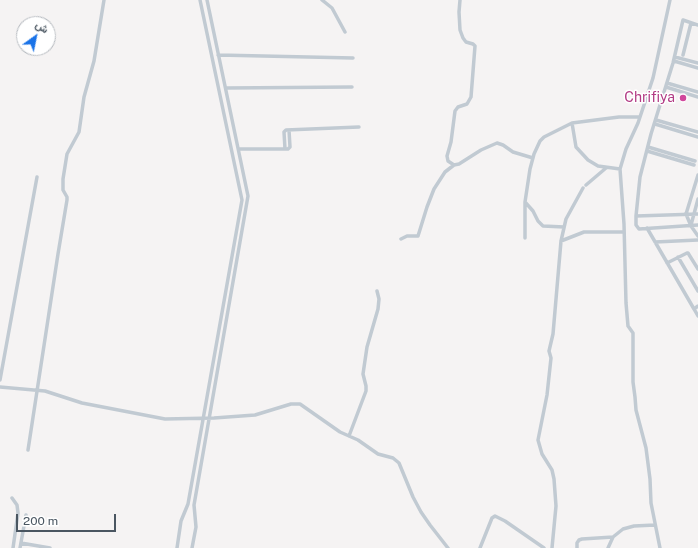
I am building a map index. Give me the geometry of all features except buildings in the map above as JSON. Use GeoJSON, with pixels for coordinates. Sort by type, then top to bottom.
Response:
{"type":"FeatureCollection","features":[{"type":"Feature","properties":{"kind":"street"},"geometry":{"type":"LineString","coordinates":[[28,450],[58,254],[68,200],[63,190],[67,154],[79,132],[84,97],[94,61],[104,0]]}},
{"type":"Feature","properties":{"kind":"street"},"geometry":{"type":"LineString","coordinates":[[177,548],[181,519],[188,504],[242,200],[200,0]]}},
{"type":"Feature","properties":{"kind":"street"},"geometry":{"type":"LineString","coordinates":[[192,548],[196,527],[194,508],[208,418],[248,196],[207,0]]}},
{"type":"Feature","properties":{"kind":"street"},"geometry":{"type":"LineString","coordinates":[[322,0],[332,8],[345,32]]}},
{"type":"Feature","properties":{"kind":"street"},"geometry":{"type":"LineString","coordinates":[[454,165],[448,161],[447,156],[451,142],[455,111],[458,107],[468,103],[471,97],[475,46],[474,44],[466,42],[460,30],[460,0]]}},
{"type":"Feature","properties":{"kind":"street"},"geometry":{"type":"LineString","coordinates":[[660,548],[651,503],[646,448],[636,410],[636,397],[633,382],[633,333],[628,326],[626,304],[620,169],[653,78],[670,0]]}},
{"type":"Feature","properties":{"kind":"street"},"geometry":{"type":"LineString","coordinates":[[698,25],[683,20],[674,61],[640,177],[636,216],[637,228],[698,225]]}},
{"type":"Feature","properties":{"kind":"street"},"geometry":{"type":"LineString","coordinates":[[683,55],[691,23]]}},
{"type":"Feature","properties":{"kind":"street"},"geometry":{"type":"LineString","coordinates":[[218,54],[353,58]]}},
{"type":"Feature","properties":{"kind":"street"},"geometry":{"type":"LineString","coordinates":[[675,56],[698,63]]}},
{"type":"Feature","properties":{"kind":"street"},"geometry":{"type":"LineString","coordinates":[[674,61],[698,68]]}},
{"type":"Feature","properties":{"kind":"street"},"geometry":{"type":"LineString","coordinates":[[667,85],[696,92],[693,96]]}},
{"type":"Feature","properties":{"kind":"street"},"geometry":{"type":"LineString","coordinates":[[667,85],[698,97]]}},
{"type":"Feature","properties":{"kind":"street"},"geometry":{"type":"LineString","coordinates":[[226,88],[352,87]]}},
{"type":"Feature","properties":{"kind":"street"},"geometry":{"type":"LineString","coordinates":[[525,238],[525,202],[528,179],[536,148],[541,139],[572,123],[619,116],[640,117]]}},
{"type":"Feature","properties":{"kind":"street"},"geometry":{"type":"LineString","coordinates":[[656,122],[698,137]]}},
{"type":"Feature","properties":{"kind":"street"},"geometry":{"type":"LineString","coordinates":[[572,123],[575,143],[579,150],[594,165],[620,169]]}},
{"type":"Feature","properties":{"kind":"street"},"geometry":{"type":"LineString","coordinates":[[239,149],[288,149],[290,147],[289,130],[359,127]]}},
{"type":"Feature","properties":{"kind":"street"},"geometry":{"type":"LineString","coordinates":[[684,131],[698,132]]}},
{"type":"Feature","properties":{"kind":"street"},"geometry":{"type":"LineString","coordinates":[[401,239],[407,236],[418,236],[434,189],[445,172],[454,165],[459,164],[497,143],[514,152],[534,158]]}},
{"type":"Feature","properties":{"kind":"street"},"geometry":{"type":"LineString","coordinates":[[647,149],[695,163]]}},
{"type":"Feature","properties":{"kind":"street"},"geometry":{"type":"LineString","coordinates":[[552,548],[556,506],[554,479],[552,470],[542,454],[538,442],[547,395],[551,358],[549,351],[553,334],[561,241],[566,219],[585,187],[606,167]]}},
{"type":"Feature","properties":{"kind":"street"},"geometry":{"type":"LineString","coordinates":[[698,175],[686,214],[691,226],[698,236]]}},
{"type":"Feature","properties":{"kind":"street"},"geometry":{"type":"LineString","coordinates":[[0,380],[37,177]]}},
{"type":"Feature","properties":{"kind":"street"},"geometry":{"type":"LineString","coordinates":[[691,226],[698,199]]}},
{"type":"Feature","properties":{"kind":"street"},"geometry":{"type":"LineString","coordinates":[[525,202],[543,226],[564,227]]}},
{"type":"Feature","properties":{"kind":"street"},"geometry":{"type":"LineString","coordinates":[[636,216],[698,214]]}},
{"type":"Feature","properties":{"kind":"street"},"geometry":{"type":"LineString","coordinates":[[647,228],[698,316]]}},
{"type":"Feature","properties":{"kind":"street"},"geometry":{"type":"LineString","coordinates":[[561,241],[584,232],[624,232]]}},
{"type":"Feature","properties":{"kind":"street"},"geometry":{"type":"LineString","coordinates":[[655,242],[698,240]]}},
{"type":"Feature","properties":{"kind":"street"},"geometry":{"type":"LineString","coordinates":[[667,263],[688,253],[698,269]]}},
{"type":"Feature","properties":{"kind":"street"},"geometry":{"type":"LineString","coordinates":[[678,257],[698,290]]}},
{"type":"Feature","properties":{"kind":"street"},"geometry":{"type":"LineString","coordinates":[[349,436],[366,391],[363,374],[378,309],[379,299],[377,291]]}},
{"type":"Feature","properties":{"kind":"street"},"geometry":{"type":"LineString","coordinates":[[694,309],[698,306]]}},
{"type":"Feature","properties":{"kind":"street"},"geometry":{"type":"LineString","coordinates":[[0,387],[54,393],[82,403],[103,408],[165,419],[255,415],[296,403],[303,405],[320,419],[358,440],[378,454],[393,458],[399,462],[413,497],[421,512],[448,548]]}},
{"type":"Feature","properties":{"kind":"street"},"geometry":{"type":"LineString","coordinates":[[12,498],[17,505],[18,513],[12,548]]}},
{"type":"Feature","properties":{"kind":"street"},"geometry":{"type":"LineString","coordinates":[[20,548],[26,516]]}},
{"type":"Feature","properties":{"kind":"street"},"geometry":{"type":"LineString","coordinates":[[480,548],[492,518],[495,516],[505,521],[544,548]]}},
{"type":"Feature","properties":{"kind":"street"},"geometry":{"type":"LineString","coordinates":[[577,548],[579,540],[582,539],[613,536],[623,529],[634,526],[655,525]]}},
{"type":"Feature","properties":{"kind":"street"},"geometry":{"type":"LineString","coordinates":[[608,548],[613,536]]}},
{"type":"Feature","properties":{"kind":"street"},"geometry":{"type":"LineString","coordinates":[[21,543],[50,548]]}},
{"type":"Feature","properties":{"kind":"place","name":"Chrifiya"},"geometry":{"type":"Point","coordinates":[683,98]}}]}
